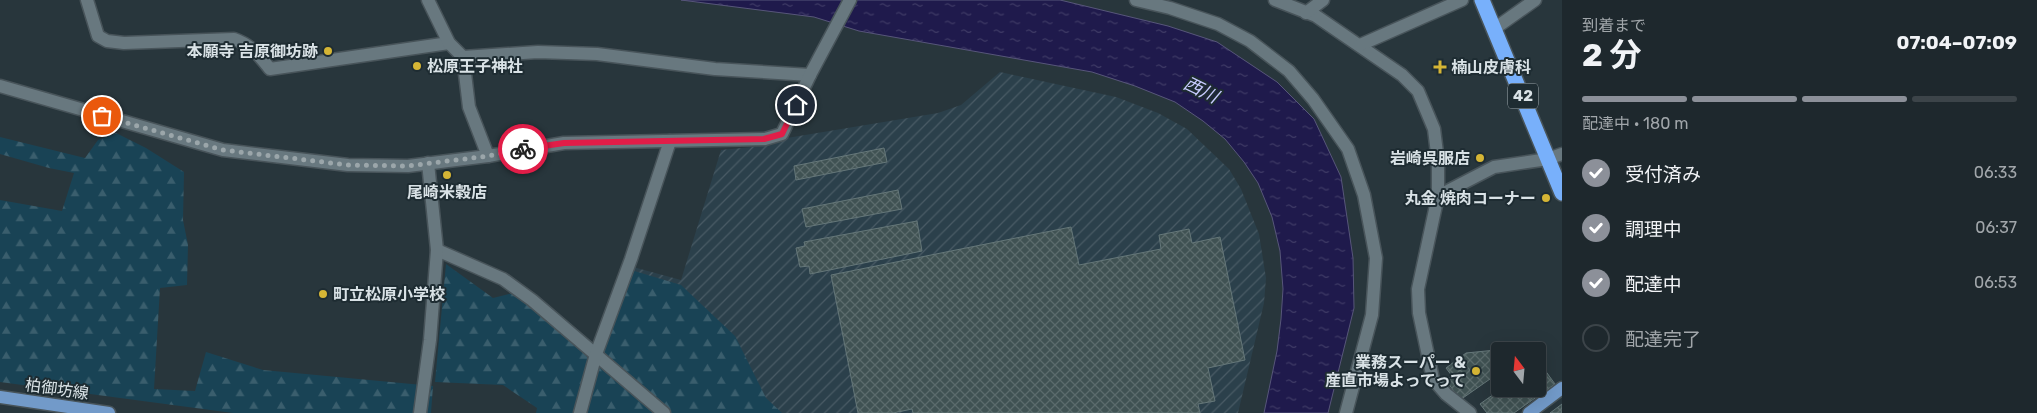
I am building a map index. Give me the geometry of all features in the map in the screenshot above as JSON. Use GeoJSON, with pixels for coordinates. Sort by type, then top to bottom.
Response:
{"type":"FeatureCollection","features":[{"type":"Feature","properties":{"kind":"highway","name":"42"},"geometry":{"type":"LineString","coordinates":[[1482,0],[1555,156],[1562,192]]}},
{"type":"Feature","properties":{"kind":"main road"},"geometry":{"type":"LineString","coordinates":[[1529,413],[1562,388]]}},
{"type":"Feature","properties":{"kind":"main road","name":"柏御坊線"},"geometry":{"type":"LineString","coordinates":[[0,397],[109,413]]}},
{"type":"Feature","properties":{"kind":"street"},"geometry":{"type":"LineString","coordinates":[[87,0],[98,36],[107,41],[124,43],[234,39],[245,43],[257,52],[270,69],[449,43]]}},
{"type":"Feature","properties":{"kind":"street"},"geometry":{"type":"LineString","coordinates":[[428,0],[449,43],[463,58],[469,107],[488,156]]}},
{"type":"Feature","properties":{"kind":"street"},"geometry":{"type":"LineString","coordinates":[[0,86],[223,150],[348,165],[408,166],[488,156],[564,143],[764,139],[782,134],[850,0]]}},
{"type":"Feature","properties":{"kind":"street"},"geometry":{"type":"LineString","coordinates":[[1136,0],[1170,8],[1218,24],[1250,42],[1289,71],[1314,99],[1348,149],[1364,194],[1376,258],[1372,315],[1346,413]]}},
{"type":"Feature","properties":{"kind":"street"},"geometry":{"type":"LineString","coordinates":[[1275,0],[1316,16],[1402,75],[1418,91],[1434,129],[1438,161],[1438,196],[1418,289],[1418,313],[1433,379],[1446,394],[1470,413]]}},
{"type":"Feature","properties":{"kind":"street"},"geometry":{"type":"LineString","coordinates":[[1306,12],[1323,0]]}},
{"type":"Feature","properties":{"kind":"street"},"geometry":{"type":"LineString","coordinates":[[1360,45],[1462,0]]}},
{"type":"Feature","properties":{"kind":"street"},"geometry":{"type":"LineString","coordinates":[[1494,29],[1535,0]]}},
{"type":"Feature","properties":{"kind":"street"},"geometry":{"type":"LineString","coordinates":[[463,58],[538,52],[597,54],[716,70],[810,76]]}},
{"type":"Feature","properties":{"kind":"street"},"geometry":{"type":"LineString","coordinates":[[580,413],[596,354],[631,259],[670,141]]}},
{"type":"Feature","properties":{"kind":"street"},"geometry":{"type":"LineString","coordinates":[[1438,196],[1494,167],[1555,156]]}},
{"type":"Feature","properties":{"kind":"street"},"geometry":{"type":"LineString","coordinates":[[420,413],[430,340],[437,250],[428,163]]}},
{"type":"Feature","properties":{"kind":"street"},"geometry":{"type":"LineString","coordinates":[[437,250],[503,279],[532,300],[664,413]]}},
{"type":"Feature","properties":{"kind":"shaded area"},"geometry":{"type":"Polygon","coordinates":[[[1000,72],[1116,97],[1158,113],[1187,129],[1229,169],[1241,189],[1259,234],[1266,278],[1264,303],[1238,413],[585,413],[633,267],[681,280],[721,150],[772,145],[787,138],[938,113],[961,105],[1000,72]]]}},
{"type":"Feature","properties":{"kind":"green space"},"geometry":{"type":"Polygon","coordinates":[[[116,133],[146,148],[184,172],[183,220],[188,245],[187,285],[160,288],[154,389],[195,391],[206,352],[263,370],[433,386],[431,413],[233,413],[0,382],[0,200],[62,211],[74,173],[0,154],[0,137],[85,158],[98,140],[116,133]]]}},
{"type":"Feature","properties":{"kind":"green space"},"geometry":{"type":"Polygon","coordinates":[[[446,264],[493,298],[517,292],[598,362],[631,270],[681,285],[735,336],[766,398],[782,413],[536,413],[537,408],[503,385],[435,382],[446,264]]]}},
{"type":"Feature","properties":{"kind":"water","name":"西川"},"geometry":{"type":"Polygon","coordinates":[[[681,0],[1060,0],[1168,26],[1217,42],[1277,82],[1314,119],[1341,177],[1353,258],[1354,308],[1328,413],[1264,413],[1277,351],[1283,289],[1280,251],[1272,217],[1258,183],[1225,139],[1175,102],[1092,72],[859,31],[814,17],[681,0]]]}},
{"type":"Feature","properties":{"kind":"building"},"geometry":{"type":"Polygon","coordinates":[[[884,148],[887,162],[796,180],[794,166],[884,148]]]}},
{"type":"Feature","properties":{"kind":"building"},"geometry":{"type":"Polygon","coordinates":[[[898,190],[902,209],[806,227],[802,209],[898,190]]]}},
{"type":"Feature","properties":{"kind":"building"},"geometry":{"type":"Polygon","coordinates":[[[917,221],[922,251],[810,274],[809,266],[800,267],[796,248],[805,246],[804,242],[917,221]]]}},
{"type":"Feature","properties":{"kind":"building"},"geometry":{"type":"Polygon","coordinates":[[[1071,227],[1079,265],[1161,249],[1159,235],[1189,229],[1192,243],[1220,237],[1245,360],[1208,368],[1215,401],[1198,404],[1200,413],[913,413],[912,409],[893,413],[858,413],[831,275],[1071,227]]]}},
{"type":"Feature","properties":{"kind":"building"},"geometry":{"type":"Polygon","coordinates":[[[1491,350],[1491,378],[1460,400],[1446,380],[1452,376],[1446,368],[1466,353],[1491,350]]]}},
{"type":"Feature","properties":{"kind":"building"},"geometry":{"type":"Polygon","coordinates":[[[1546,372],[1555,384],[1546,390],[1546,372]]]}},
{"type":"Feature","properties":{"kind":"building"},"geometry":{"type":"Polygon","coordinates":[[[1491,396],[1491,398],[1535,398],[1514,413],[1487,413],[1480,404],[1491,396]]]}},
{"type":"Feature","properties":{"kind":"building"},"geometry":{"type":"Polygon","coordinates":[[[1562,404],[1562,413],[1550,413],[1562,404]]]}},
{"type":"Feature","properties":{"kind":"way so far"},"geometry":{"type":"LineString","coordinates":[[102,116],[223,150],[348,165],[408,166],[488,156],[523,149]]}},
{"type":"Feature","properties":{"kind":"place","name":"本願寺 吉原御坊跡"},"geometry":{"type":"Point","coordinates":[328,51]}},
{"type":"Feature","properties":{"kind":"place","name":"松原王子神社"},"geometry":{"type":"Point","coordinates":[417,66]}},
{"type":"Feature","properties":{"kind":"place","name":"楠山皮膚科"},"geometry":{"type":"Point","coordinates":[1440,67]}},
{"type":"Feature","properties":{"kind":"place","name":"岩崎呉服店"},"geometry":{"type":"Point","coordinates":[1480,158]}},
{"type":"Feature","properties":{"kind":"place","name":"尾崎米穀店"},"geometry":{"type":"Point","coordinates":[447,175]}},
{"type":"Feature","properties":{"kind":"place","name":"丸金 焼肉コーナー"},"geometry":{"type":"Point","coordinates":[1546,198]}},
{"type":"Feature","properties":{"kind":"place","name":"町立松原小学校"},"geometry":{"type":"Point","coordinates":[323,294]}},
{"type":"Feature","properties":{"kind":"place","name":"業務スーパー & 産直市場よってって"},"geometry":{"type":"Point","coordinates":[1476,371]}},
{"type":"Feature","properties":{"kind":"route"},"geometry":{"type":"LineString","coordinates":[[523,149],[564,143],[764,139],[782,134],[796,105]]}}]}
